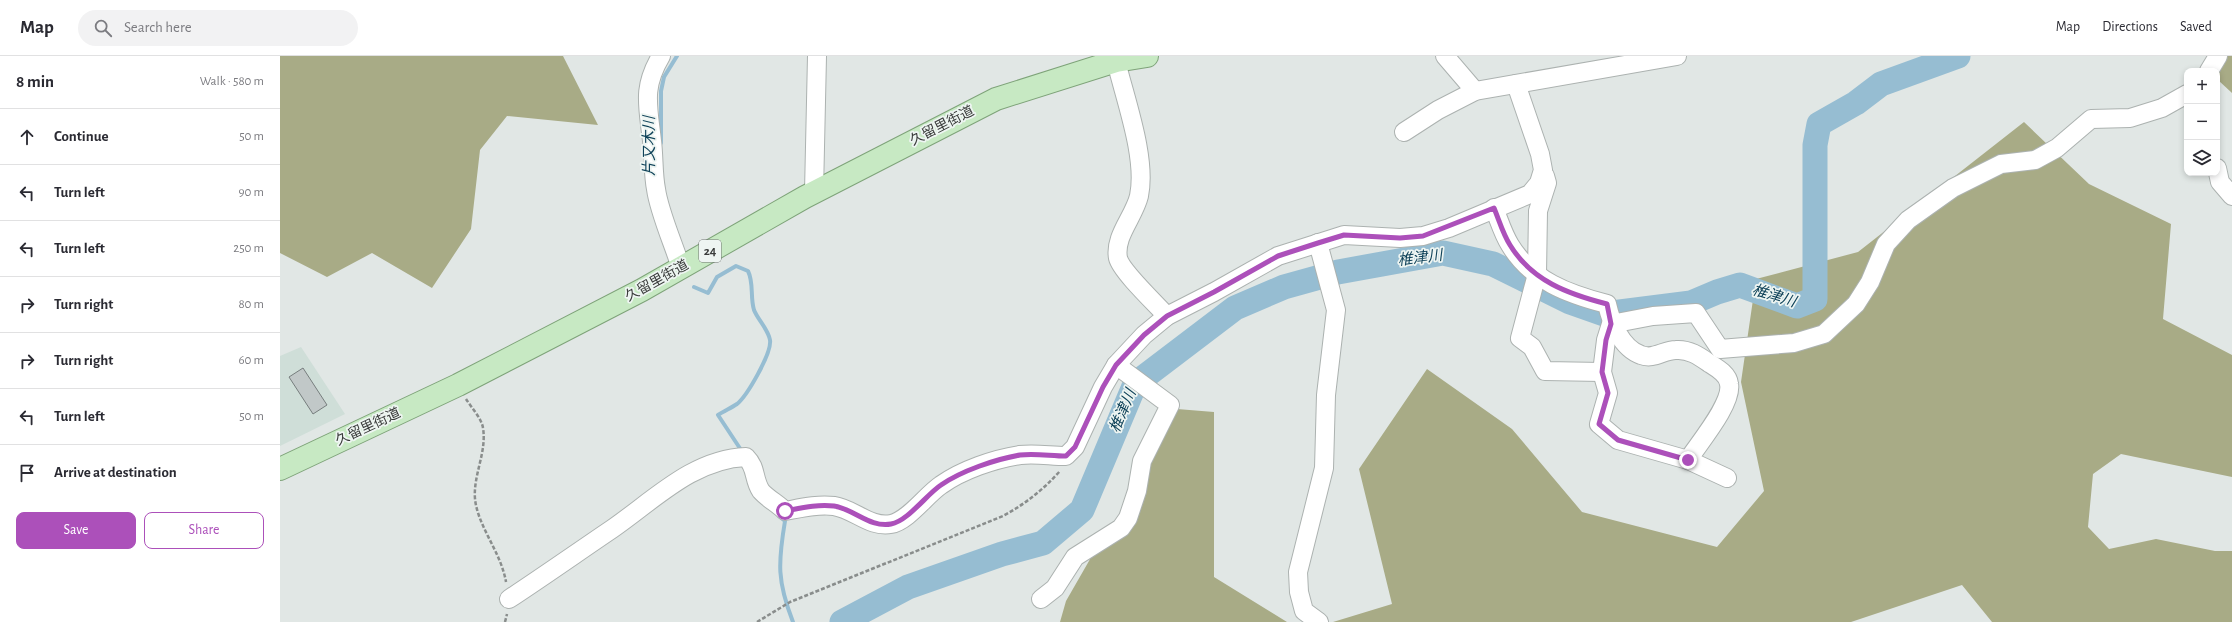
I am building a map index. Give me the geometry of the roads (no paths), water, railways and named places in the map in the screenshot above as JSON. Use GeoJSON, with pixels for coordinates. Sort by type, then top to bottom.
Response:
{"type":"FeatureCollection","features":[{"type":"Feature","properties":{"kind":"main road","name":"久留里街道"},"geometry":{"type":"LineString","coordinates":[[280,469],[458,385],[681,268],[814,192],[996,99],[1116,59],[1147,56]]}},
{"type":"Feature","properties":{"kind":"street"},"geometry":{"type":"LineString","coordinates":[[661,56],[651,73],[647,94],[648,114],[653,142],[656,190],[681,268]]}},
{"type":"Feature","properties":{"kind":"street"},"geometry":{"type":"LineString","coordinates":[[814,192],[817,56]]}},
{"type":"Feature","properties":{"kind":"street"},"geometry":{"type":"LineString","coordinates":[[1445,56],[1475,91]]}},
{"type":"Feature","properties":{"kind":"street"},"geometry":{"type":"LineString","coordinates":[[1404,132],[1438,110],[1475,91],[1677,56]]}},
{"type":"Feature","properties":{"kind":"street"},"geometry":{"type":"LineString","coordinates":[[2211,68],[2218,56]]}},
{"type":"Feature","properties":{"kind":"street"},"geometry":{"type":"LineString","coordinates":[[1116,59],[1141,165],[1139,195],[1130,220],[1121,235],[1118,258],[1122,268],[1167,316]]}},
{"type":"Feature","properties":{"kind":"street"},"geometry":{"type":"LineString","coordinates":[[1516,84],[1540,154],[1547,182],[1538,211],[1537,274],[1520,338],[1532,347],[1545,371],[1602,372]]}},
{"type":"Feature","properties":{"kind":"street"},"geometry":{"type":"LineString","coordinates":[[1611,324],[1653,316],[1696,313],[1720,349],[1794,342],[1824,334],[1856,304],[1870,282],[1886,244],[1908,220],[1953,188],[2001,164],[2036,160],[2057,148],[2091,119],[2130,118],[2162,108],[2184,96]]}},
{"type":"Feature","properties":{"kind":"street"},"geometry":{"type":"LineString","coordinates":[[510,599],[610,530],[671,485],[701,467],[731,458],[746,457],[754,465],[756,478],[761,491],[785,511],[813,506],[834,506],[850,511],[871,522],[891,524],[902,518],[940,485],[956,475],[1021,455],[1066,456],[1075,447],[1103,387],[1116,365],[1144,335],[1167,316],[1214,292],[1278,256],[1318,243],[1344,235],[1400,238],[1423,236],[1530,194],[1539,184],[1543,170]]}},
{"type":"Feature","properties":{"kind":"street"},"geometry":{"type":"LineString","coordinates":[[2219,176],[2220,182],[2232,196]]}},
{"type":"Feature","properties":{"kind":"street"},"geometry":{"type":"LineString","coordinates":[[1494,208],[1509,244],[1523,264],[1549,283],[1573,295],[1607,304],[1611,324],[1629,348],[1640,355],[1651,357],[1675,350],[1693,353],[1721,370],[1730,383],[1729,398],[1688,460]]}},
{"type":"Feature","properties":{"kind":"street"},"geometry":{"type":"LineString","coordinates":[[1318,243],[1336,310],[1326,395],[1324,468],[1298,572],[1299,592],[1304,611],[1319,622]]}},
{"type":"Feature","properties":{"kind":"street"},"geometry":{"type":"LineString","coordinates":[[1611,324],[1606,340],[1602,372],[1608,393],[1599,424],[1618,440],[1688,460],[1727,478]]}},
{"type":"Feature","properties":{"kind":"street"},"geometry":{"type":"LineString","coordinates":[[1041,600],[1055,588],[1075,557],[1121,528],[1128,518],[1137,491],[1142,461],[1170,405],[1116,365]]}},
{"type":"Feature","properties":{"kind":"waterway","name":"片又木川"},"geometry":{"type":"LineString","coordinates":[[661,143],[661,91],[664,77],[677,56]]}},
{"type":"Feature","properties":{"kind":"waterway","name":"椎津川"},"geometry":{"type":"LineString","coordinates":[[842,622],[908,587],[1002,554],[1043,543],[1082,510],[1135,384],[1235,308],[1284,287],[1338,272],[1443,253],[1493,264],[1570,302],[1604,314],[1691,303],[1717,292],[1740,285],[1797,306],[1815,299],[1815,145],[1819,124],[1856,103],[1881,84],[1958,56]]}},
{"type":"Feature","properties":{"kind":"waterway","name":"片又木川"},"geometry":{"type":"LineString","coordinates":[[694,287],[708,293],[717,277],[736,266],[748,271],[751,280],[754,310],[769,336],[770,346],[767,354],[758,374],[747,392],[737,404],[718,415],[743,453]]}},
{"type":"Feature","properties":{"kind":"waterway","name":"片又木川"},"geometry":{"type":"LineString","coordinates":[[779,516],[785,521],[781,549],[780,572],[784,595],[793,622]]}}]}
